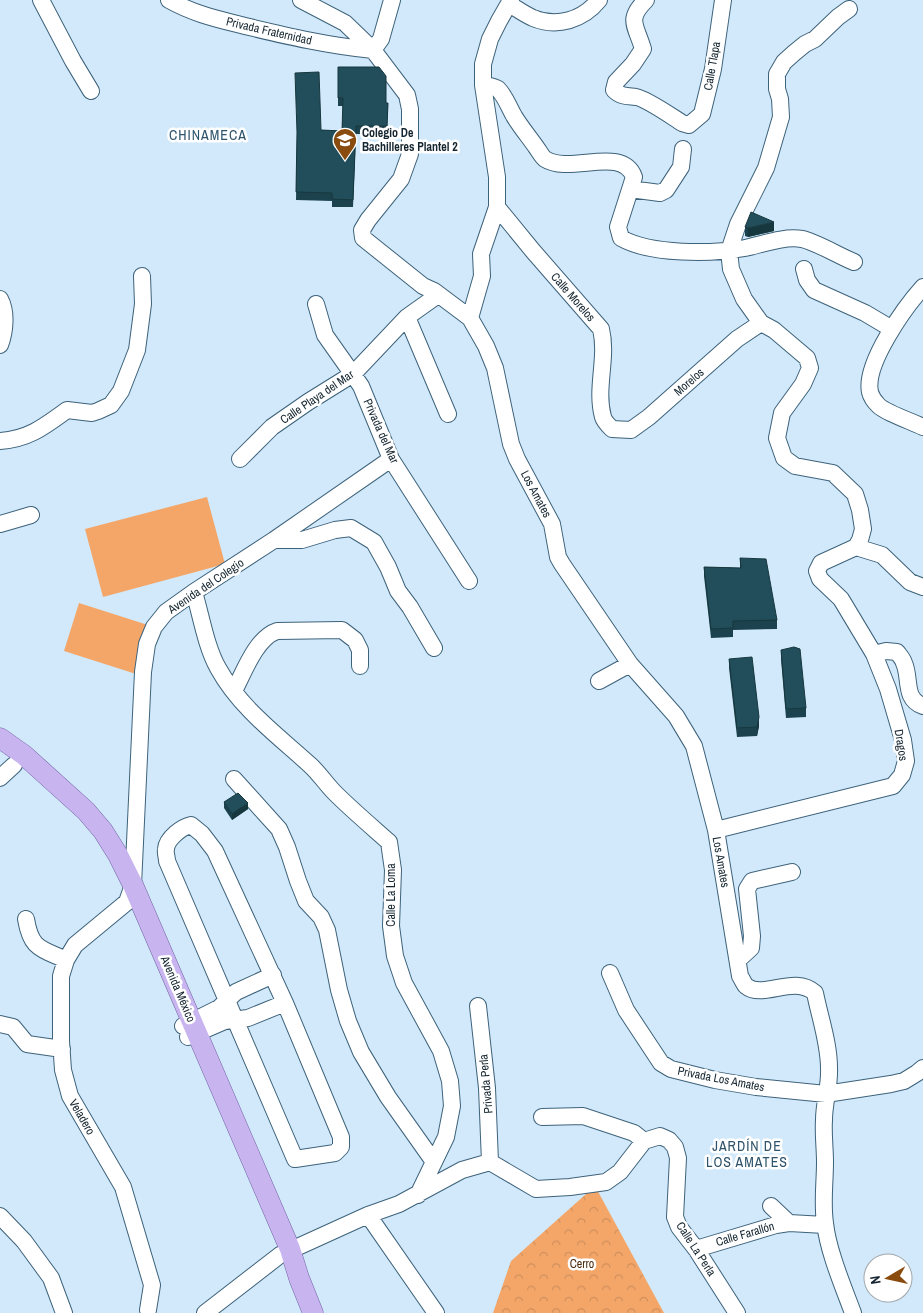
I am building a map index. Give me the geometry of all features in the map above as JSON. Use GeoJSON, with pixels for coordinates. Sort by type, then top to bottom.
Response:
{"type":"FeatureCollection","features":[{"type":"Feature","properties":{"kind":"main road","name":"Avenida México"},"geometry":{"type":"LineString","coordinates":[[0,738],[24,755],[86,811],[113,847],[130,894],[190,1029],[261,1206],[299,1278],[313,1313]]}},
{"type":"Feature","properties":{"kind":"main road","name":"Avenida México"},"geometry":{"type":"LineString","coordinates":[[5,766],[77,820],[94,840],[130,894]]}},
{"type":"Feature","properties":{"kind":"street"},"geometry":{"type":"LineString","coordinates":[[41,0],[91,91]]}},
{"type":"Feature","properties":{"kind":"street","name":"Privada Fraternidad"},"geometry":{"type":"LineString","coordinates":[[169,0],[188,10],[284,36],[344,47],[373,50]]}},
{"type":"Feature","properties":{"kind":"street","name":"Los Amates"},"geometry":{"type":"LineString","coordinates":[[301,0],[345,23],[373,50],[407,95],[410,109],[410,154],[401,179],[362,230],[363,238],[423,286],[470,318],[486,346],[495,368],[511,444],[517,459],[552,524],[558,557],[630,664],[676,716],[694,746],[716,830],[740,976],[746,985],[755,991],[798,985],[809,988],[815,994],[829,1066],[829,1086],[826,1094]]}},
{"type":"Feature","properties":{"kind":"street"},"geometry":{"type":"LineString","coordinates":[[373,50],[381,39],[392,0]]}},
{"type":"Feature","properties":{"kind":"street"},"geometry":{"type":"LineString","coordinates":[[470,318],[482,276],[481,254],[497,208],[497,177],[483,85],[483,64],[490,39],[510,2],[534,18],[553,23],[572,20],[591,10],[599,0]]}},
{"type":"Feature","properties":{"kind":"street","name":"Calle Tlapa"},"geometry":{"type":"LineString","coordinates":[[641,5],[633,18],[643,49],[616,82],[614,90],[618,94],[630,98],[643,99],[689,125],[702,114],[714,69],[723,0]]}},
{"type":"Feature","properties":{"kind":"street"},"geometry":{"type":"LineString","coordinates":[[849,9],[815,39],[805,44],[784,62],[777,74],[780,117],[766,168],[738,224],[729,251],[731,269],[744,299],[761,323],[774,330],[807,358],[810,368],[803,384],[782,413],[777,438],[784,458],[795,466],[833,473],[855,494],[860,510],[863,529],[856,547],[882,555],[910,582],[923,587]]}},
{"type":"Feature","properties":{"kind":"street"},"geometry":{"type":"LineString","coordinates":[[483,85],[496,88],[501,93],[514,116],[545,159],[562,165],[619,162],[631,170],[634,177],[618,227],[622,238],[630,243],[680,252],[729,251],[790,239],[803,239],[854,262]]}},
{"type":"Feature","properties":{"kind":"street"},"geometry":{"type":"LineString","coordinates":[[630,189],[660,193],[666,190],[681,167],[683,149]]}},
{"type":"Feature","properties":{"kind":"street","name":"Calle Morelos"},"geometry":{"type":"LineString","coordinates":[[497,208],[601,329],[604,342],[601,395],[603,418],[612,430]]}},
{"type":"Feature","properties":{"kind":"street"},"geometry":{"type":"LineString","coordinates":[[804,269],[806,280],[814,290],[865,313],[892,329]]}},
{"type":"Feature","properties":{"kind":"street"},"geometry":{"type":"LineString","coordinates":[[0,441],[16,440],[42,428],[67,410],[92,412],[111,404],[121,391],[137,350],[143,304],[142,276]]}},
{"type":"Feature","properties":{"kind":"street"},"geometry":{"type":"LineString","coordinates":[[923,286],[892,329],[877,356],[870,378],[870,394],[879,407],[923,427]]}},
{"type":"Feature","properties":{"kind":"street","name":"Calle Playa del Mar"},"geometry":{"type":"LineString","coordinates":[[240,459],[272,427],[308,402],[357,380],[407,317],[438,295]]}},
{"type":"Feature","properties":{"kind":"street"},"geometry":{"type":"LineString","coordinates":[[0,299],[3,304],[5,319],[0,345]]}},
{"type":"Feature","properties":{"kind":"street","name":"Privada del Mar"},"geometry":{"type":"LineString","coordinates":[[316,304],[325,335],[357,380],[391,459],[469,581]]}},
{"type":"Feature","properties":{"kind":"street"},"geometry":{"type":"LineString","coordinates":[[407,317],[448,414]]}},
{"type":"Feature","properties":{"kind":"street","name":"Morelos"},"geometry":{"type":"LineString","coordinates":[[612,430],[630,430],[637,426],[737,339],[761,323]]}},
{"type":"Feature","properties":{"kind":"street","name":"Avenida del Colegio"},"geometry":{"type":"LineString","coordinates":[[130,894],[143,672],[147,644],[154,628],[166,612],[194,592],[274,540],[391,459]]}},
{"type":"Feature","properties":{"kind":"street"},"geometry":{"type":"LineString","coordinates":[[0,524],[31,516]]}},
{"type":"Feature","properties":{"kind":"street"},"geometry":{"type":"LineString","coordinates":[[274,540],[302,540],[335,530],[351,528],[374,542],[388,567],[398,591],[410,607],[434,648]]}},
{"type":"Feature","properties":{"kind":"street","name":"Dragos"},"geometry":{"type":"LineString","coordinates":[[716,830],[893,786],[902,775],[906,761],[903,740],[888,688],[874,654],[841,599],[820,580],[817,571],[821,563],[856,547]]}},
{"type":"Feature","properties":{"kind":"street","name":"Calle La Loma"},"geometry":{"type":"LineString","coordinates":[[194,592],[217,668],[234,691],[258,719],[312,766],[334,792],[389,842],[393,870],[390,926],[395,956],[404,983],[440,1051],[450,1081],[452,1106],[446,1136],[418,1195]]}},
{"type":"Feature","properties":{"kind":"street"},"geometry":{"type":"LineString","coordinates":[[234,691],[260,642],[277,631],[342,630],[355,640],[360,650],[360,666]]}},
{"type":"Feature","properties":{"kind":"street"},"geometry":{"type":"LineString","coordinates":[[874,654],[886,651],[897,652],[905,664],[909,692],[918,704],[923,706]]}},
{"type":"Feature","properties":{"kind":"street"},"geometry":{"type":"LineString","coordinates":[[599,680],[630,664]]}},
{"type":"Feature","properties":{"kind":"street"},"geometry":{"type":"LineString","coordinates":[[234,779],[278,829],[287,847],[306,901],[321,917],[327,930],[339,990],[348,1021],[361,1052],[388,1097],[434,1162]]}},
{"type":"Feature","properties":{"kind":"street"},"geometry":{"type":"LineString","coordinates":[[191,825],[202,834],[215,851],[285,1003],[341,1137],[341,1147],[336,1153],[295,1159],[228,1000],[167,861],[166,848],[168,842],[184,827],[191,825]]}},
{"type":"Feature","properties":{"kind":"street"},"geometry":{"type":"LineString","coordinates":[[738,960],[751,948],[752,936],[747,889],[752,881],[792,872]]}},
{"type":"Feature","properties":{"kind":"street","name":"Veladero"},"geometry":{"type":"LineString","coordinates":[[130,894],[75,945],[66,960],[62,976],[63,1070],[70,1096],[123,1188],[152,1285],[150,1312]]}},
{"type":"Feature","properties":{"kind":"street"},"geometry":{"type":"LineString","coordinates":[[26,918],[28,934],[32,942],[42,949],[66,960]]}},
{"type":"Feature","properties":{"kind":"street","name":"Privada Los Amates"},"geometry":{"type":"LineString","coordinates":[[610,973],[626,1010],[661,1063],[671,1069],[714,1080],[756,1087],[826,1094],[904,1081],[923,1068]]}},
{"type":"Feature","properties":{"kind":"street"},"geometry":{"type":"LineString","coordinates":[[190,1029],[219,1008],[236,992],[272,975]]}},
{"type":"Feature","properties":{"kind":"street"},"geometry":{"type":"LineString","coordinates":[[190,1029],[224,1021],[248,1018],[285,1003]]}},
{"type":"Feature","properties":{"kind":"street","name":"Privada Perla"},"geometry":{"type":"LineString","coordinates":[[478,1006],[487,1088],[490,1162]]}},
{"type":"Feature","properties":{"kind":"street"},"geometry":{"type":"LineString","coordinates":[[0,1024],[13,1026],[27,1044],[62,1049]]}},
{"type":"Feature","properties":{"kind":"street"},"geometry":{"type":"LineString","coordinates":[[826,1094],[824,1120],[825,1164],[822,1198],[825,1225],[853,1313]]}},
{"type":"Feature","properties":{"kind":"street"},"geometry":{"type":"LineString","coordinates":[[205,1313],[285,1252],[368,1215],[399,1204],[462,1170],[490,1162],[536,1189],[606,1182],[620,1172],[644,1141],[634,1133],[583,1116],[542,1117]]}},
{"type":"Feature","properties":{"kind":"street","name":"Calle La Perla"},"geometry":{"type":"LineString","coordinates":[[644,1141],[660,1136],[669,1140],[675,1147],[678,1158],[675,1216],[678,1227],[696,1249],[737,1313]]}},
{"type":"Feature","properties":{"kind":"street"},"geometry":{"type":"LineString","coordinates":[[771,1206],[789,1223]]}},
{"type":"Feature","properties":{"kind":"street"},"geometry":{"type":"LineString","coordinates":[[368,1215],[436,1313]]}},
{"type":"Feature","properties":{"kind":"street"},"geometry":{"type":"LineString","coordinates":[[0,1216],[24,1241],[51,1278],[64,1313]]}},
{"type":"Feature","properties":{"kind":"street","name":"Calle Farallón"},"geometry":{"type":"LineString","coordinates":[[696,1249],[776,1225],[789,1223],[825,1225]]}},
{"type":"Feature","properties":{"kind":"green space"},"geometry":{"type":"Polygon","coordinates":[[[207,497],[225,564],[103,597],[85,529],[207,497]]]}},
{"type":"Feature","properties":{"kind":"green space"},"geometry":{"type":"Polygon","coordinates":[[[79,603],[151,626],[136,674],[64,651],[79,603]]]}},
{"type":"Feature","properties":{"kind":"green space","name":"Cerro"},"geometry":{"type":"Polygon","coordinates":[[[595,1186],[664,1313],[493,1313],[511,1261],[595,1186]]]}},
{"type":"Feature","properties":{"kind":"building"},"geometry":{"type":"Polygon","coordinates":[[[338,67],[379,67],[386,76],[387,126],[356,126],[353,200],[332,199],[332,193],[296,192],[297,132],[295,73],[319,72],[321,130],[342,131],[343,98],[338,98],[338,67]]]}},
{"type":"Feature","properties":{"kind":"building"},"geometry":{"type":"Polygon","coordinates":[[[751,212],[774,222],[745,227],[751,212]]]}},
{"type":"Feature","properties":{"kind":"building"},"geometry":{"type":"Polygon","coordinates":[[[740,558],[766,559],[777,620],[733,621],[733,628],[711,629],[704,567],[741,568],[740,558]]]}},
{"type":"Feature","properties":{"kind":"building"},"geometry":{"type":"Polygon","coordinates":[[[794,647],[800,649],[806,708],[786,709],[781,650],[794,647]]]}},
{"type":"Feature","properties":{"kind":"building"},"geometry":{"type":"Polygon","coordinates":[[[752,657],[759,717],[757,727],[737,728],[729,659],[752,657]]]}},
{"type":"Feature","properties":{"kind":"building"},"geometry":{"type":"Polygon","coordinates":[[[238,793],[248,803],[232,814],[224,802],[238,793]]]}},
{"type":"Feature","properties":{"kind":"place","name":"Colegio De Bachilleres Plantel 2"},"geometry":{"type":"Point","coordinates":[345,161]}},
{"type":"Feature","properties":{"kind":"district","name":"CHINAMECA"},"geometry":{"type":"Point","coordinates":[208,135]}},
{"type":"Feature","properties":{"kind":"district","name":"JARDÍN DE LOS AMATES"},"geometry":{"type":"Point","coordinates":[747,1154]}}]}
